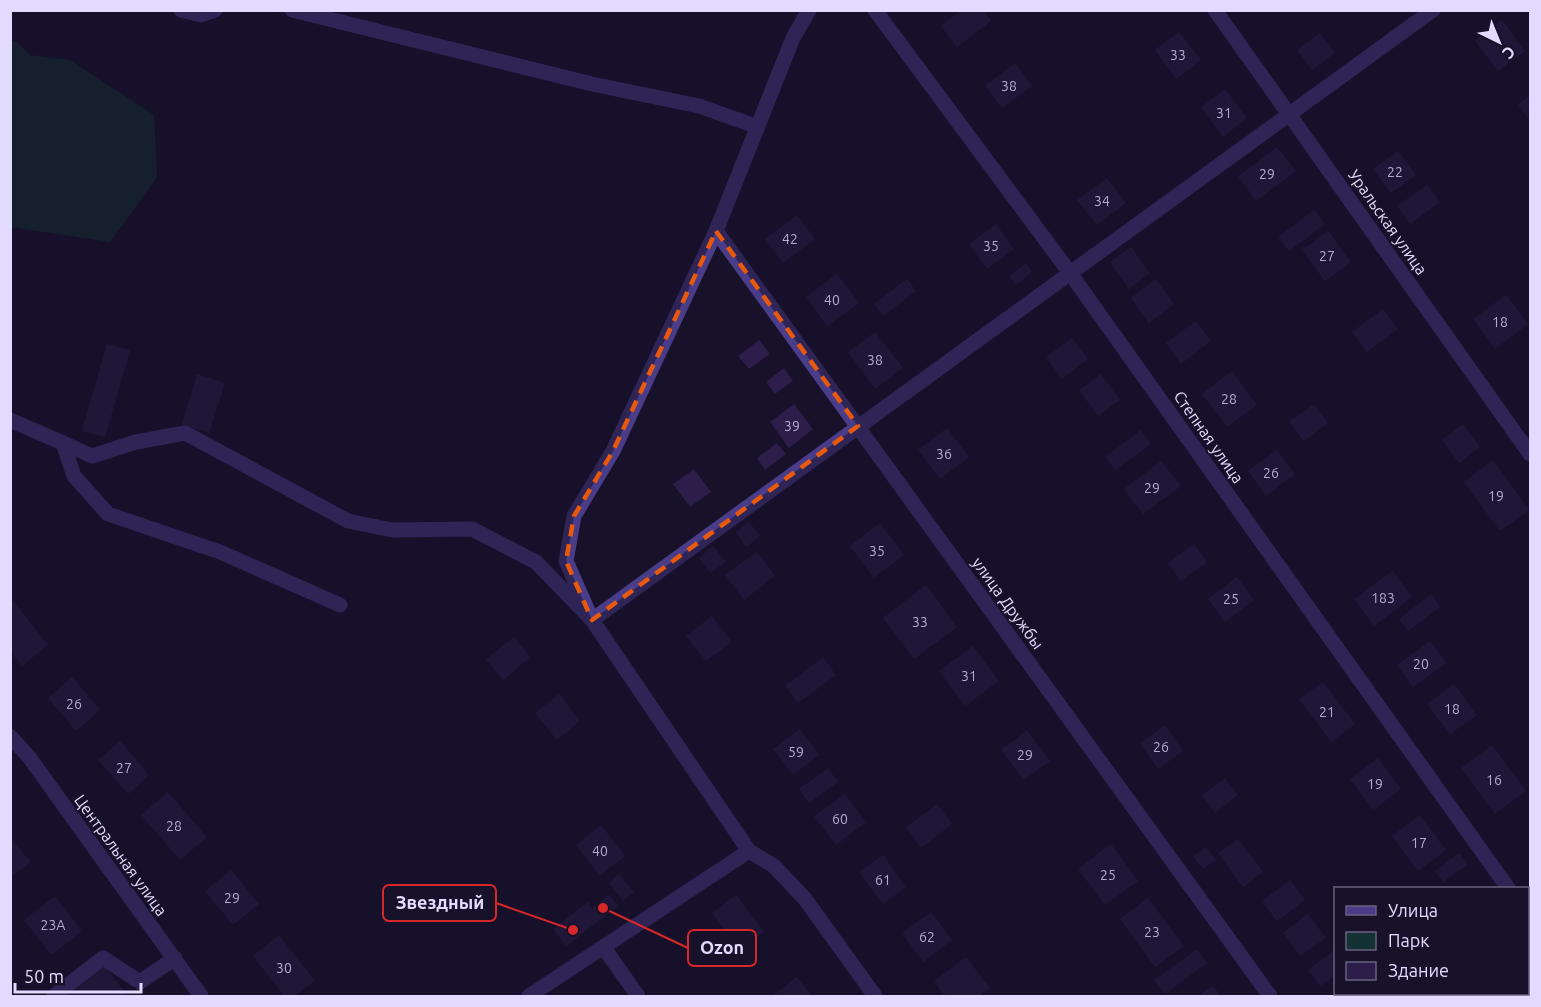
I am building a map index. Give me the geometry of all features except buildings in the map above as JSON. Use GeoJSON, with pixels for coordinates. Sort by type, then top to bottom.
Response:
{"type":"FeatureCollection","features":[{"type":"Feature","properties":{"kind":"street"},"geometry":{"type":"LineString","coordinates":[[182,10],[201,15],[215,10]]}},
{"type":"Feature","properties":{"kind":"street"},"geometry":{"type":"LineString","coordinates":[[292,10],[592,84],[699,106],[758,127]]}},
{"type":"Feature","properties":{"kind":"street"},"geometry":{"type":"LineString","coordinates":[[592,620],[567,561],[574,516],[613,451],[716,231],[793,38],[809,10]]}},
{"type":"Feature","properties":{"kind":"street","name":"Степная улица"},"geometry":{"type":"LineString","coordinates":[[875,10],[1070,273],[1507,887]]}},
{"type":"Feature","properties":{"kind":"street","name":"Уральская улица"},"geometry":{"type":"LineString","coordinates":[[1215,10],[1530,454]]}},
{"type":"Feature","properties":{"kind":"street"},"geometry":{"type":"LineString","coordinates":[[592,620],[1433,10]]}},
{"type":"Feature","properties":{"kind":"street","name":"улица Дружбы"},"geometry":{"type":"LineString","coordinates":[[716,231],[1270,996]]}},
{"type":"Feature","properties":{"kind":"street"},"geometry":{"type":"LineString","coordinates":[[10,420],[92,456],[136,442],[185,434],[348,521],[392,530],[472,529],[536,562],[592,620],[749,851],[774,866],[805,899],[875,996]]}},
{"type":"Feature","properties":{"kind":"street"},"geometry":{"type":"LineString","coordinates":[[63,443],[74,476],[108,514],[220,552],[340,605]]}},
{"type":"Feature","properties":{"kind":"street","name":"Центральная улица"},"geometry":{"type":"LineString","coordinates":[[10,736],[29,757],[201,996]]}},
{"type":"Feature","properties":{"kind":"street"},"geometry":{"type":"LineString","coordinates":[[529,996],[749,851]]}},
{"type":"Feature","properties":{"kind":"street"},"geometry":{"type":"LineString","coordinates":[[604,948],[638,996]]}},
{"type":"Feature","properties":{"kind":"street"},"geometry":{"type":"LineString","coordinates":[[54,996],[103,958],[140,982],[175,958]]}},
{"type":"Feature","properties":{"kind":"highlighted area"},"geometry":{"type":"Polygon","coordinates":[[[716,231],[858,426],[592,620],[566,561],[574,516],[613,451],[716,231]]]}},
{"type":"Feature","properties":{"kind":"green space"},"geometry":{"type":"Polygon","coordinates":[[[11,40],[30,55],[70,60],[154,115],[157,177],[110,242],[11,227],[11,40]]]}},
{"type":"Feature","properties":{"kind":"place","name":"Ozon"},"geometry":{"type":"Point","coordinates":[603,908]}},
{"type":"Feature","properties":{"kind":"place","name":"Звездный"},"geometry":{"type":"Point","coordinates":[573,930]}}]}
